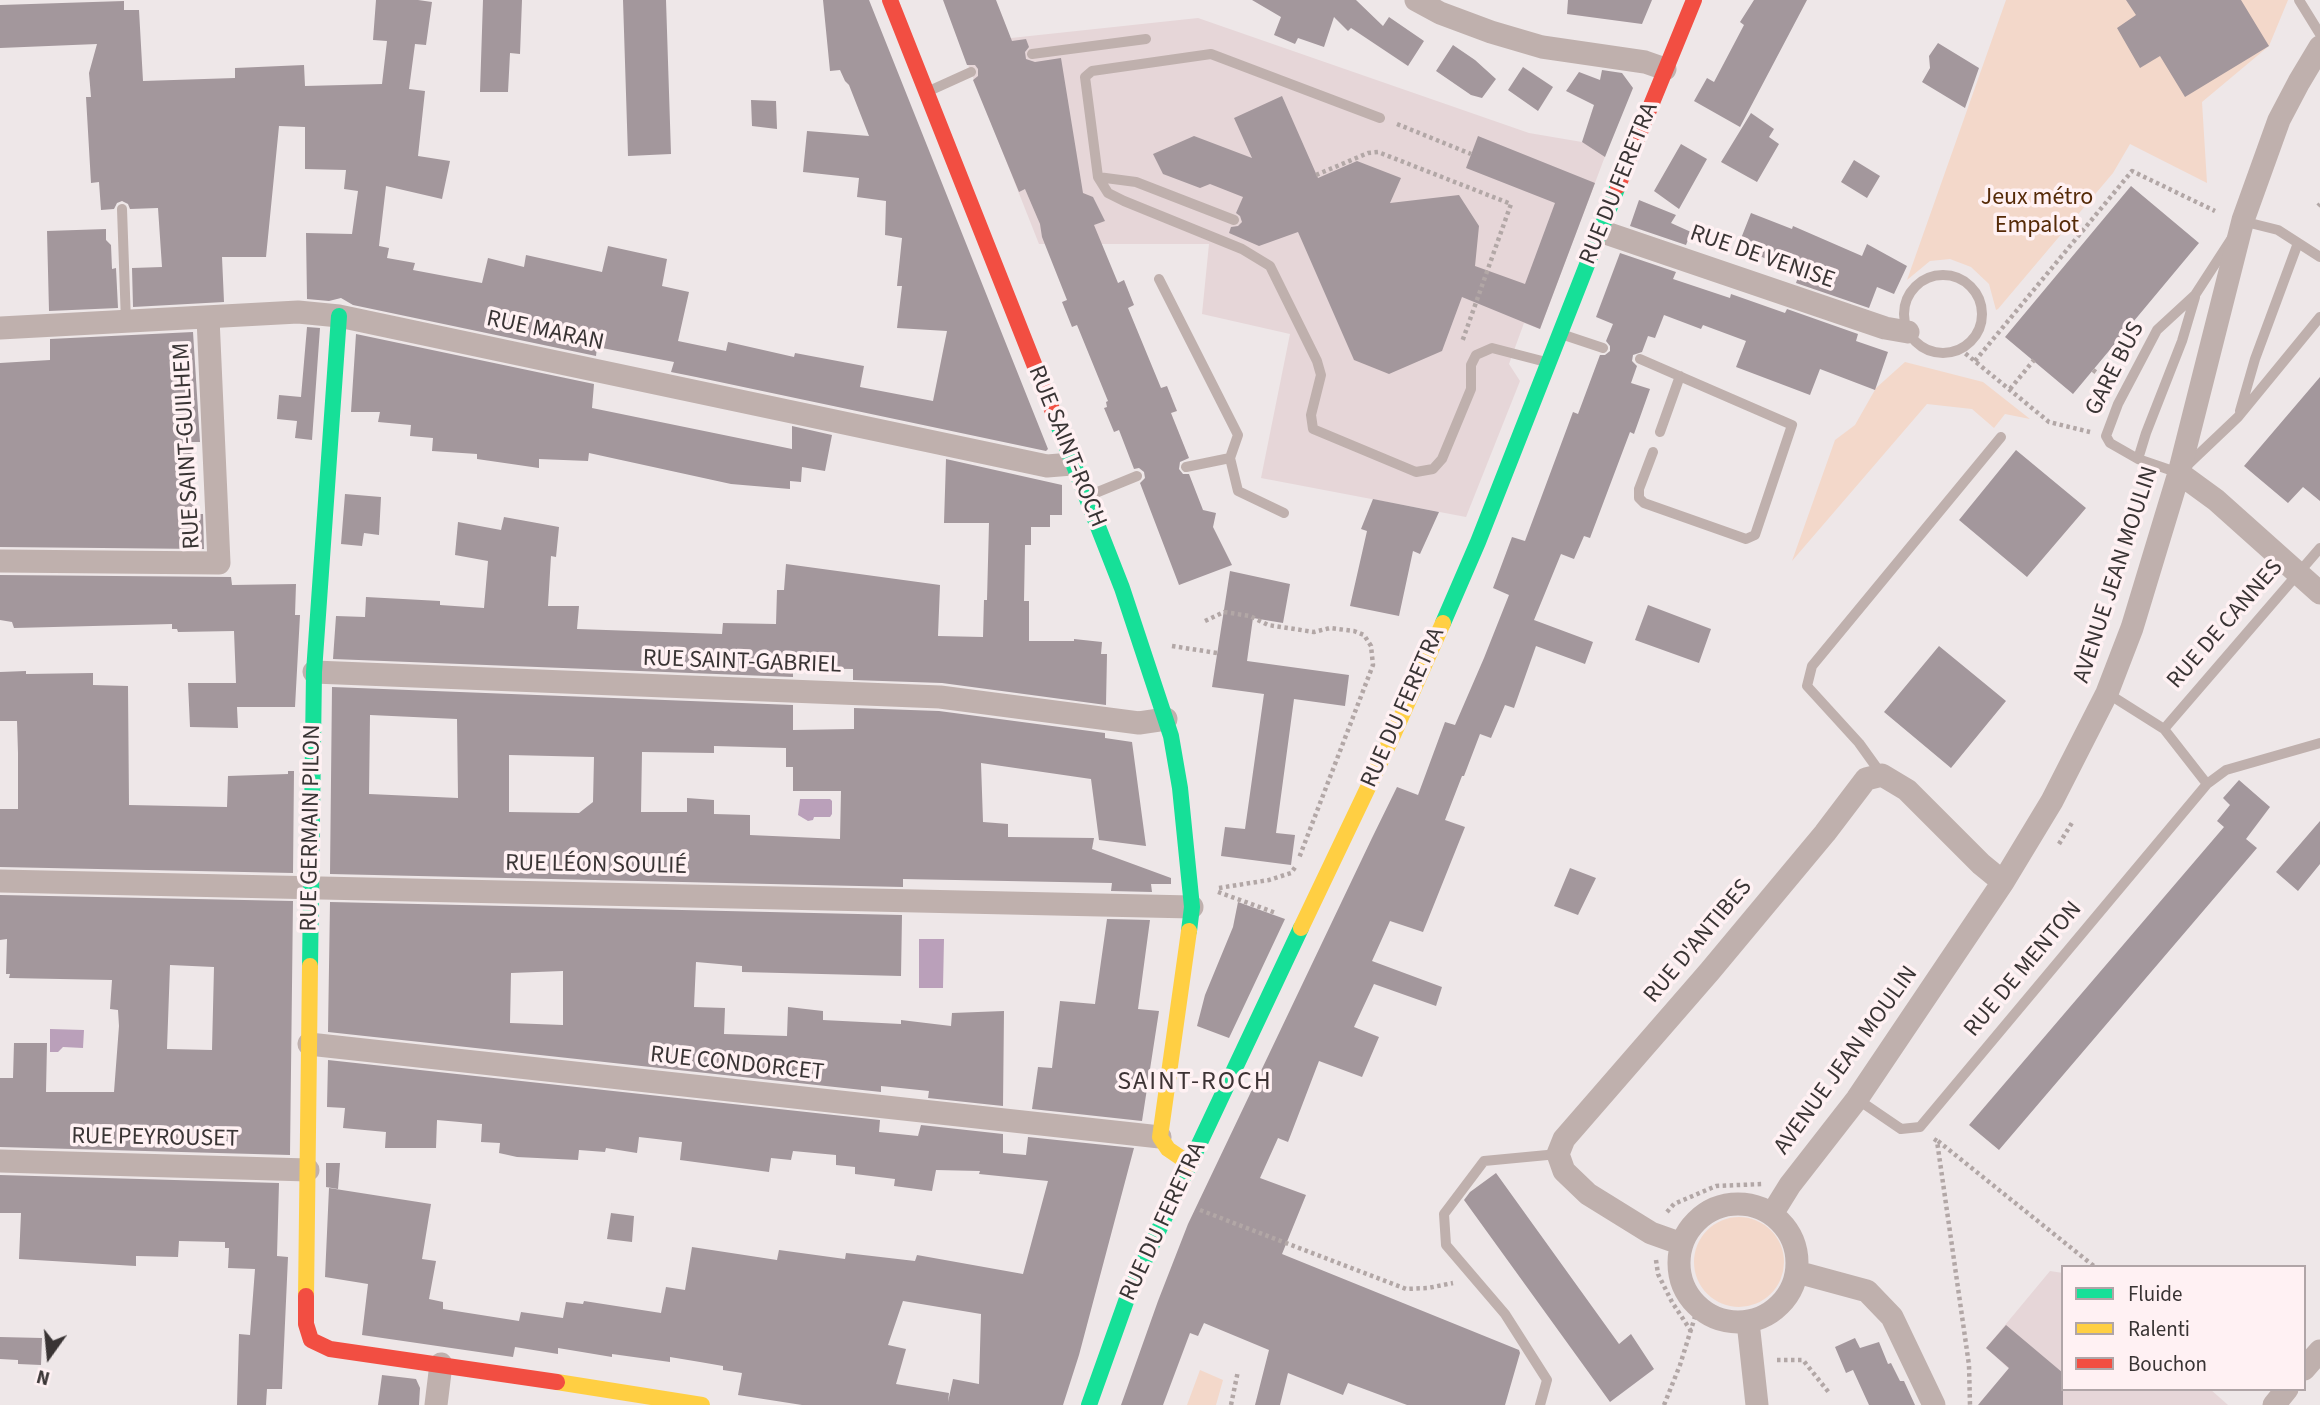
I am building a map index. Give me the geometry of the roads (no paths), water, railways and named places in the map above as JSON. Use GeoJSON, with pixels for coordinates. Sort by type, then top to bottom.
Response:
{"type":"FeatureCollection","features":[{"type":"Feature","properties":{"kind":"street","name":"RUE SAINT-ROCH"},"geometry":{"type":"LineString","coordinates":[[890,0],[1122,588],[1166,719],[1180,788],[1192,907],[1160,1137]]}},
{"type":"Feature","properties":{"kind":"street"},"geometry":{"type":"LineString","coordinates":[[1416,0],[1440,13],[1490,32],[1542,47],[1645,62],[1665,69]]}},
{"type":"Feature","properties":{"kind":"street","name":"RUE DU FERETRA"},"geometry":{"type":"LineString","coordinates":[[1088,1405],[1129,1293],[1410,698],[1478,542],[1694,0]]}},
{"type":"Feature","properties":{"kind":"street","name":"AVENUE JEAN MOULIN"},"geometry":{"type":"LineString","coordinates":[[1772,1214],[1790,1185],[1857,1099],[2003,882],[2052,801],[2107,693],[2132,628],[2179,473],[2243,220],[2279,120],[2320,47]]}},
{"type":"Feature","properties":{"kind":"street","name":"RUE DE VENISE"},"geometry":{"type":"LineString","coordinates":[[1600,231],[1885,327],[1908,332]]}},
{"type":"Feature","properties":{"kind":"street","name":"RUE MARAN"},"geometry":{"type":"LineString","coordinates":[[0,328],[298,312],[340,316],[1047,466],[1072,464]]}},
{"type":"Feature","properties":{"kind":"street","name":"RUE GERMAIN PILON"},"geometry":{"type":"LineString","coordinates":[[340,316],[314,672],[306,1324],[311,1340],[330,1349],[441,1364]]}},
{"type":"Feature","properties":{"kind":"street","name":"RUE SAINT-GUILHEM"},"geometry":{"type":"LineString","coordinates":[[0,561],[219,563],[208,318]]}},
{"type":"Feature","properties":{"kind":"street"},"geometry":{"type":"LineString","coordinates":[[2179,473],[2216,500],[2320,593]]}},
{"type":"Feature","properties":{"kind":"street","name":"RUE SAINT-GABRIEL"},"geometry":{"type":"LineString","coordinates":[[314,672],[940,697],[1139,723],[1166,719]]}},
{"type":"Feature","properties":{"kind":"street"},"geometry":{"type":"LineString","coordinates":[[1882,775],[1907,790],[1980,864],[2003,882]]}},
{"type":"Feature","properties":{"kind":"street","name":"RUE D'ANTIBES"},"geometry":{"type":"LineString","coordinates":[[1558,1154],[1564,1139],[1719,961],[1866,779],[1882,775]]}},
{"type":"Feature","properties":{"kind":"street","name":"RUE LÉON SOULIÉ"},"geometry":{"type":"LineString","coordinates":[[0,881],[1192,907]]}},
{"type":"Feature","properties":{"kind":"street","name":"RUE CONDORCET"},"geometry":{"type":"LineString","coordinates":[[309,1044],[1160,1137]]}},
{"type":"Feature","properties":{"kind":"street"},"geometry":{"type":"LineString","coordinates":[[1160,1137],[1168,1149],[1190,1164]]}},
{"type":"Feature","properties":{"kind":"street"},"geometry":{"type":"LineString","coordinates":[[1558,1154],[1564,1171],[1588,1194],[1651,1233],[1682,1244]]}},
{"type":"Feature","properties":{"kind":"street","name":"RUE PEYROUSET"},"geometry":{"type":"LineString","coordinates":[[0,1161],[308,1170]]}},
{"type":"Feature","properties":{"kind":"street"},"geometry":{"type":"LineString","coordinates":[[1727,1205],[1758,1207],[1772,1214],[1793,1240],[1797,1256],[1797,1272],[1786,1299],[1762,1318],[1748,1322],[1730,1322],[1713,1317],[1698,1307],[1681,1278],[1679,1261],[1682,1244],[1689,1230],[1699,1218],[1727,1205]]}},
{"type":"Feature","properties":{"kind":"street"},"geometry":{"type":"LineString","coordinates":[[1797,1272],[1867,1291],[1892,1317],[1934,1405]]}},
{"type":"Feature","properties":{"kind":"street"},"geometry":{"type":"LineString","coordinates":[[1748,1322],[1757,1405]]}},
{"type":"Feature","properties":{"kind":"street"},"geometry":{"type":"LineString","coordinates":[[2306,1367],[2320,1351]]}},
{"type":"Feature","properties":{"kind":"street"},"geometry":{"type":"LineString","coordinates":[[436,1405],[441,1364],[702,1405]]}},
{"type":"Feature","properties":{"kind":"street"},"geometry":{"type":"LineString","coordinates":[[2274,1405],[2285,1391]]}},
{"type":"Feature","properties":{"kind":"lane"},"geometry":{"type":"LineString","coordinates":[[2299,0],[2320,34]]}},
{"type":"Feature","properties":{"kind":"lane"},"geometry":{"type":"LineString","coordinates":[[1032,54],[1146,39]]}},
{"type":"Feature","properties":{"kind":"lane"},"geometry":{"type":"LineString","coordinates":[[1380,118],[1211,54],[1092,71],[1085,78],[1084,86],[1098,177],[1108,193],[1242,249],[1270,265],[1317,361],[1321,375],[1311,415],[1313,429],[1416,472],[1433,469],[1442,459],[1471,389],[1471,365],[1476,355],[1492,348],[1549,363]]}},
{"type":"Feature","properties":{"kind":"lane"},"geometry":{"type":"LineString","coordinates":[[926,92],[971,72]]}},
{"type":"Feature","properties":{"kind":"lane"},"geometry":{"type":"LineString","coordinates":[[1098,177],[1136,182],[1234,220]]}},
{"type":"Feature","properties":{"kind":"lane"},"geometry":{"type":"LineString","coordinates":[[122,209],[127,322]]}},
{"type":"Feature","properties":{"kind":"lane"},"geometry":{"type":"LineString","coordinates":[[2243,220],[2278,230],[2320,257]]}},
{"type":"Feature","properties":{"kind":"lane","name":"GARE BUS"},"geometry":{"type":"LineString","coordinates":[[2179,473],[2138,459],[2110,443],[2106,436],[2118,404],[2157,330],[2195,295],[2243,220]]}},
{"type":"Feature","properties":{"kind":"lane"},"geometry":{"type":"LineString","coordinates":[[2238,417],[2255,359],[2298,243]]}},
{"type":"Feature","properties":{"kind":"lane","name":"RUE DE VENISE"},"geometry":{"type":"LineString","coordinates":[[1943,274],[1956,276],[1976,293],[1982,318],[1971,342],[1960,349],[1937,352],[1925,348],[1908,332],[1904,319],[1905,306],[1918,284],[1930,277],[1943,274]]}},
{"type":"Feature","properties":{"kind":"lane"},"geometry":{"type":"LineString","coordinates":[[1159,279],[1238,435],[1230,458],[1238,491],[1284,513]]}},
{"type":"Feature","properties":{"kind":"lane","name":"GARE BUS"},"geometry":{"type":"LineString","coordinates":[[2138,459],[2182,341],[2195,295]]}},
{"type":"Feature","properties":{"kind":"lane"},"geometry":{"type":"LineString","coordinates":[[2179,473],[2238,417],[2320,317]]}},
{"type":"Feature","properties":{"kind":"lane"},"geometry":{"type":"LineString","coordinates":[[1561,335],[1603,348]]}},
{"type":"Feature","properties":{"kind":"lane"},"geometry":{"type":"LineString","coordinates":[[1640,359],[1791,425],[1792,430],[1755,535],[1746,540],[1644,503],[1639,498],[1639,489],[1653,452]]}},
{"type":"Feature","properties":{"kind":"lane"},"geometry":{"type":"LineString","coordinates":[[1660,432],[1679,376]]}},
{"type":"Feature","properties":{"kind":"lane"},"geometry":{"type":"LineString","coordinates":[[1882,775],[1859,743],[1807,686],[1812,666],[2001,437]]}},
{"type":"Feature","properties":{"kind":"lane"},"geometry":{"type":"LineString","coordinates":[[1186,467],[1230,458]]}},
{"type":"Feature","properties":{"kind":"lane"},"geometry":{"type":"LineString","coordinates":[[1085,497],[1137,476]]}},
{"type":"Feature","properties":{"kind":"lane","name":"RUE DE CANNES"},"geometry":{"type":"LineString","coordinates":[[2164,729],[2320,548]]}},
{"type":"Feature","properties":{"kind":"lane"},"geometry":{"type":"LineString","coordinates":[[2107,693],[2164,729],[2207,783]]}},
{"type":"Feature","properties":{"kind":"lane","name":"RUE DE MENTON"},"geometry":{"type":"LineString","coordinates":[[1857,1099],[1901,1129],[1920,1127],[2207,783],[2226,769],[2320,743]]}},
{"type":"Feature","properties":{"kind":"lane"},"geometry":{"type":"LineString","coordinates":[[1540,1405],[1547,1380],[1505,1314],[1446,1245],[1444,1214],[1484,1161],[1558,1154]]}},
{"type":"Feature","properties":{"kind":"district","name":"SAINT-ROCH"},"geometry":{"type":"Point","coordinates":[1195,1083]}},
{"type":"Feature","properties":{"kind":"park label","name":"Jeux métro Empalot"},"geometry":{"type":"Point","coordinates":[2037,213]}}]}
